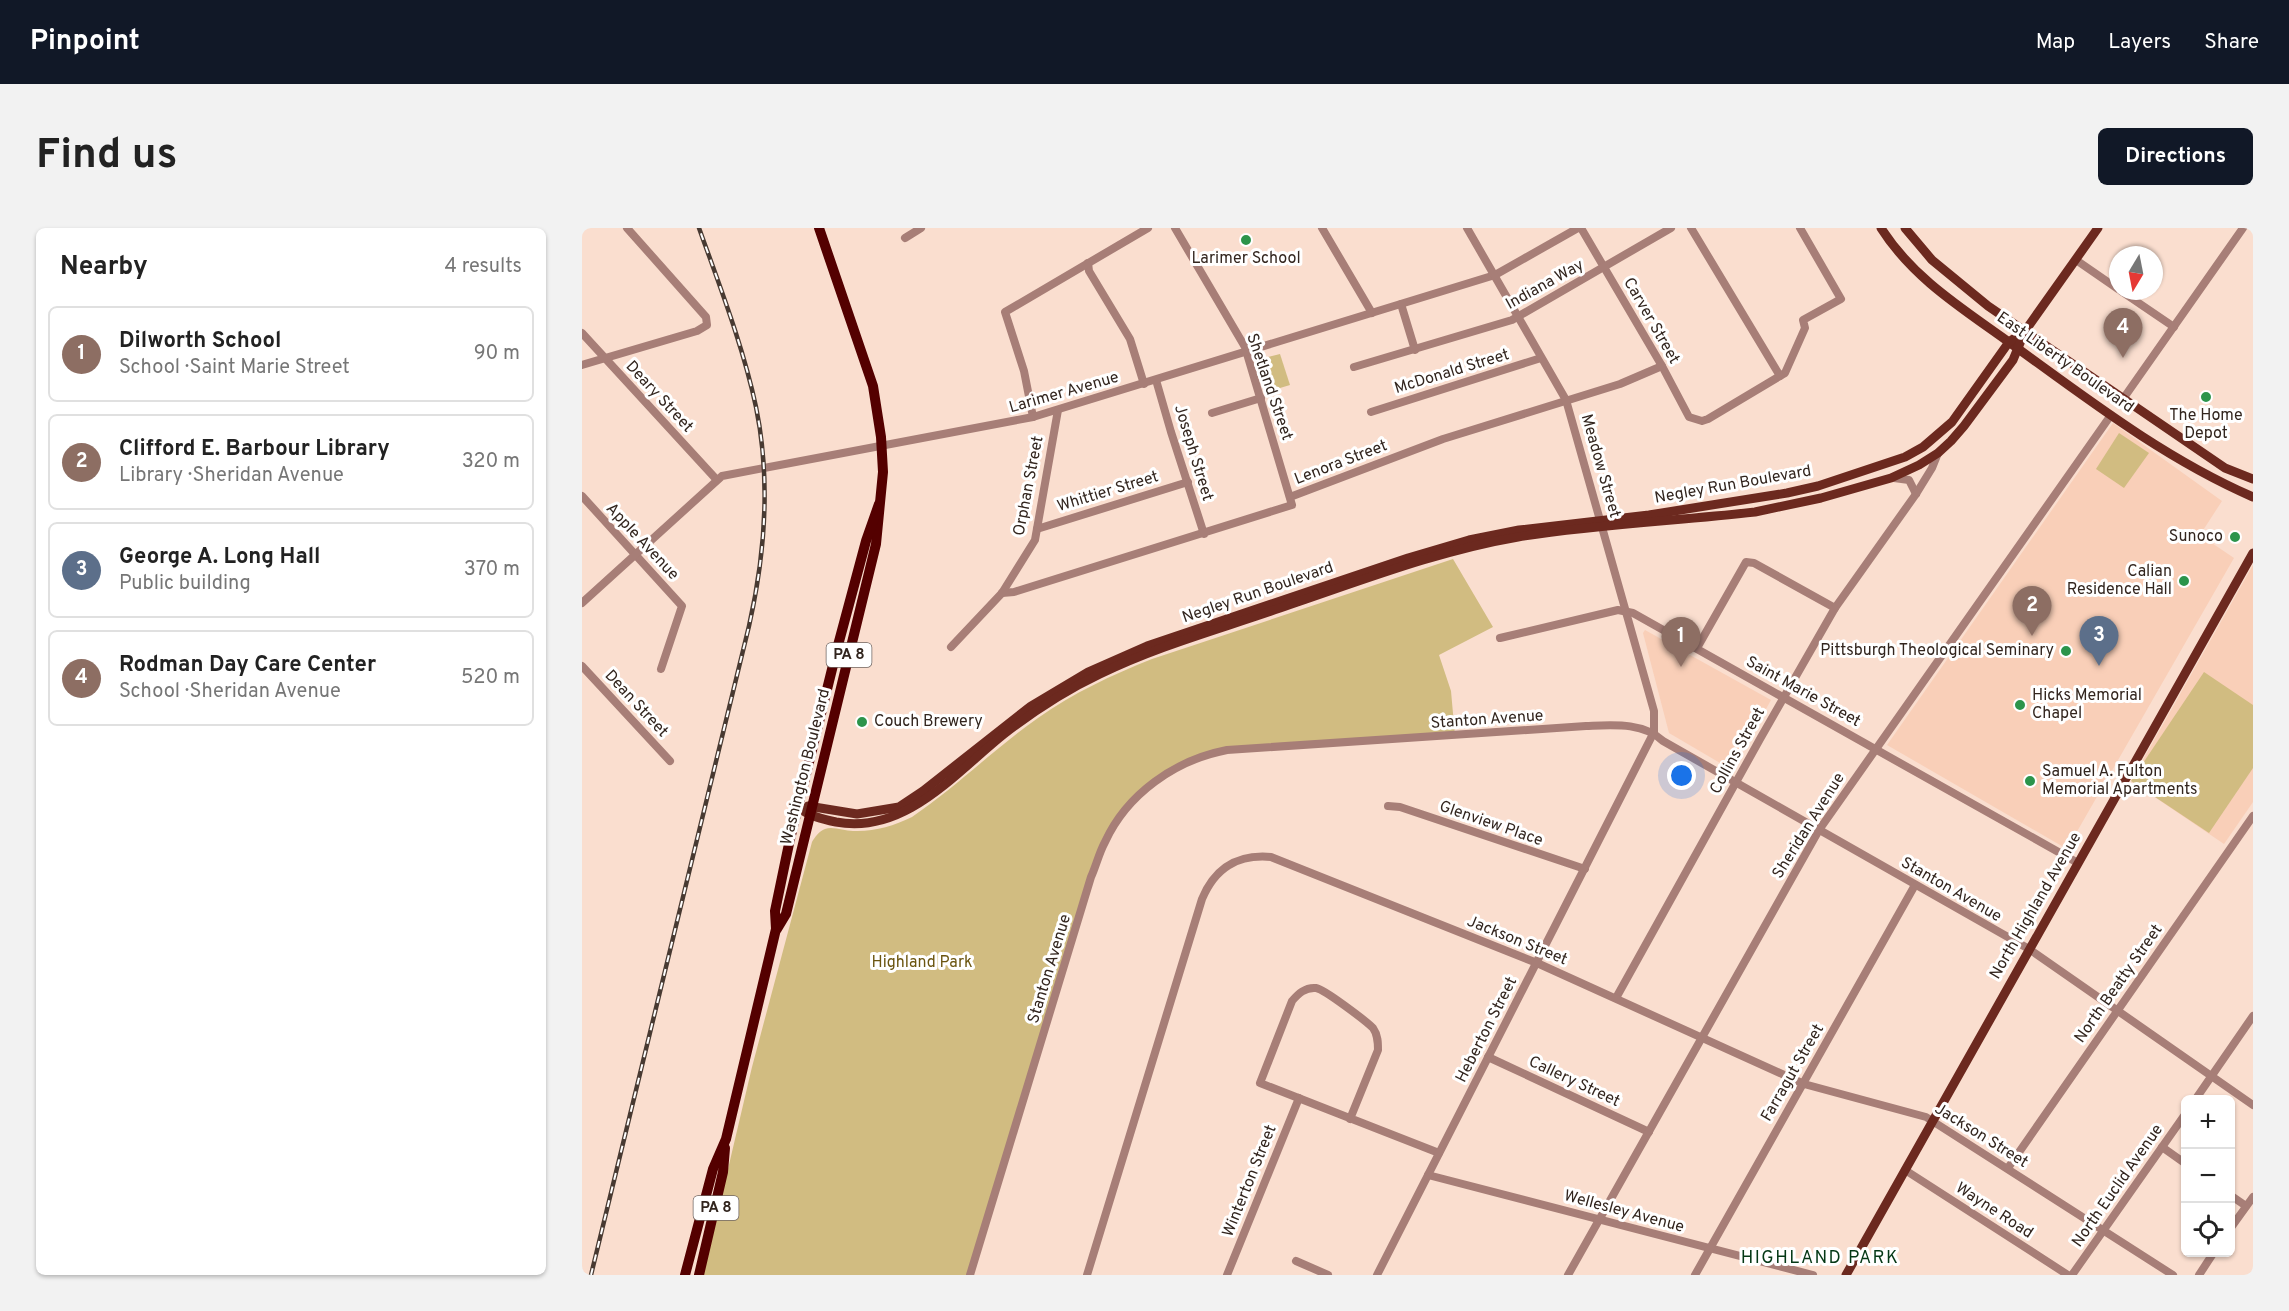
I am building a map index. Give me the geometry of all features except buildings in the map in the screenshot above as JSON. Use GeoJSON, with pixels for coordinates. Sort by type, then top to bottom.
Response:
{"type":"FeatureCollection","features":[{"type":"Feature","properties":{"kind":"highway","name":"Washington Boulevard"},"geometry":{"type":"LineString","coordinates":[[776,929],[786,914],[876,544],[883,456],[876,401],[869,370],[819,228]]}},
{"type":"Feature","properties":{"kind":"highway","name":"Washington Boulevard"},"geometry":{"type":"LineString","coordinates":[[699,1275],[723,1172],[726,1139],[776,929],[775,911],[798,808],[837,649],[879,504]]}},
{"type":"Feature","properties":{"kind":"highway","name":"Washington Boulevard"},"geometry":{"type":"LineString","coordinates":[[685,1275],[712,1169],[726,1139]]}},
{"type":"Feature","properties":{"kind":"main road","name":"East Liberty Boulevard"},"geometry":{"type":"LineString","coordinates":[[1881,228],[1902,258],[1921,277],[2018,349],[2110,415],[2201,473],[2253,497]]}},
{"type":"Feature","properties":{"kind":"main road","name":"East Liberty Boulevard"},"geometry":{"type":"LineString","coordinates":[[1905,228],[1932,260],[1988,306],[2225,468],[2253,479]]}},
{"type":"Feature","properties":{"kind":"main road"},"geometry":{"type":"LineString","coordinates":[[2025,330],[2098,228]]}},
{"type":"Feature","properties":{"kind":"main road","name":"Negley Run Boulevard"},"geometry":{"type":"LineString","coordinates":[[811,811],[857,813],[878,812],[899,807],[923,791],[1023,711],[1095,668],[1147,646],[1408,558],[1469,540],[1520,530],[1648,516],[1787,493],[1818,486],[1905,457],[1923,447],[1952,422],[2009,342],[2025,330]]}},
{"type":"Feature","properties":{"kind":"main road","name":"Negley Run Boulevard"},"geometry":{"type":"LineString","coordinates":[[798,808],[856,824],[895,817],[921,802],[1035,712],[1098,675],[1149,653],[1410,564],[1471,547],[1521,537],[1744,514],[1786,507],[1891,478],[1938,453],[1964,426],[2018,349],[2025,330]]}},
{"type":"Feature","properties":{"kind":"main road","name":"North Highland Avenue"},"geometry":{"type":"LineString","coordinates":[[1846,1275],[2253,553]]}},
{"type":"Feature","properties":{"kind":"street"},"geometry":{"type":"LineString","coordinates":[[582,366],[703,329],[707,325],[706,317],[627,228]]}},
{"type":"Feature","properties":{"kind":"street"},"geometry":{"type":"LineString","coordinates":[[905,238],[921,228]]}},
{"type":"Feature","properties":{"kind":"street"},"geometry":{"type":"LineString","coordinates":[[1033,417],[1024,371],[1005,312],[1148,228]]}},
{"type":"Feature","properties":{"kind":"street","name":"Shetland Street"},"geometry":{"type":"LineString","coordinates":[[1175,228],[1224,309],[1246,352],[1290,497]]}},
{"type":"Feature","properties":{"kind":"street"},"geometry":{"type":"LineString","coordinates":[[1322,228],[1372,313]]}},
{"type":"Feature","properties":{"kind":"street","name":"Meadow Street"},"geometry":{"type":"LineString","coordinates":[[1467,228],[1566,400],[1654,711],[1654,732]]}},
{"type":"Feature","properties":{"kind":"street","name":"Larimer Avenue"},"geometry":{"type":"LineString","coordinates":[[582,603],[716,479],[722,476],[1008,423],[1058,410],[1495,275],[1579,228]]}},
{"type":"Feature","properties":{"kind":"street","name":"Carver Street"},"geometry":{"type":"LineString","coordinates":[[1579,228],[1662,366],[1689,417],[1702,421],[1780,376]]}},
{"type":"Feature","properties":{"kind":"street","name":"Indiana Way"},"geometry":{"type":"LineString","coordinates":[[1354,368],[1519,316],[1671,228]]}},
{"type":"Feature","properties":{"kind":"street"},"geometry":{"type":"LineString","coordinates":[[1691,228],[1780,376],[1785,373],[1805,328],[1803,321],[1841,299],[1800,228]]}},
{"type":"Feature","properties":{"kind":"street"},"geometry":{"type":"LineString","coordinates":[[2123,399],[2243,228]]}},
{"type":"Feature","properties":{"kind":"street"},"geometry":{"type":"LineString","coordinates":[[2076,260],[2109,282]]}},
{"type":"Feature","properties":{"kind":"street"},"geometry":{"type":"LineString","coordinates":[[1088,263],[1089,271],[1130,339],[1144,384]]}},
{"type":"Feature","properties":{"kind":"street"},"geometry":{"type":"LineString","coordinates":[[2135,300],[2174,327]]}},
{"type":"Feature","properties":{"kind":"street"},"geometry":{"type":"LineString","coordinates":[[1401,304],[1415,350]]}},
{"type":"Feature","properties":{"kind":"street","name":"Deary Street"},"geometry":{"type":"LineString","coordinates":[[582,333],[716,479]]}},
{"type":"Feature","properties":{"kind":"street","name":"McDonald Street"},"geometry":{"type":"LineString","coordinates":[[1371,412],[1541,358]]}},
{"type":"Feature","properties":{"kind":"street","name":"Lenora Street"},"geometry":{"type":"LineString","coordinates":[[1002,593],[1014,592],[1292,505],[1290,497],[1443,439],[1620,384],[1662,366]]}},
{"type":"Feature","properties":{"kind":"street","name":"Joseph Street"},"geometry":{"type":"LineString","coordinates":[[1156,380],[1204,534]]}},
{"type":"Feature","properties":{"kind":"street"},"geometry":{"type":"LineString","coordinates":[[1212,413],[1261,398]]}},
{"type":"Feature","properties":{"kind":"street","name":"Orphan Street"},"geometry":{"type":"LineString","coordinates":[[951,647],[1002,593],[1035,540],[1058,410]]}},
{"type":"Feature","properties":{"kind":"street","name":"Sheridan Avenue"},"geometry":{"type":"LineString","coordinates":[[1568,1275],[1819,830],[2110,415]]}},
{"type":"Feature","properties":{"kind":"street","name":"Collins Street"},"geometry":{"type":"LineString","coordinates":[[1616,998],[1835,608],[1916,494],[1932,468],[1938,453]]}},
{"type":"Feature","properties":{"kind":"street"},"geometry":{"type":"LineString","coordinates":[[1891,478],[1900,477],[1909,480],[1916,494]]}},
{"type":"Feature","properties":{"kind":"street","name":"Whittier Street"},"geometry":{"type":"LineString","coordinates":[[1037,529],[1188,482]]}},
{"type":"Feature","properties":{"kind":"street","name":"Apple Avenue"},"geometry":{"type":"LineString","coordinates":[[582,496],[682,606],[661,669]]}},
{"type":"Feature","properties":{"kind":"street"},"geometry":{"type":"LineString","coordinates":[[1697,648],[1743,564],[1748,561],[1835,608]]}},
{"type":"Feature","properties":{"kind":"street","name":"Saint Marie Street"},"geometry":{"type":"LineString","coordinates":[[1500,638],[1618,610],[1633,613],[2078,863]]}},
{"type":"Feature","properties":{"kind":"street","name":"Dean Street"},"geometry":{"type":"LineString","coordinates":[[582,666],[670,761]]}},
{"type":"Feature","properties":{"kind":"street","name":"Stanton Avenue"},"geometry":{"type":"LineString","coordinates":[[970,1275],[1091,877],[1105,840],[1127,807],[1149,784],[1177,767],[1215,752],[1227,750],[1586,726],[1624,725],[1654,732],[1663,741],[2029,949],[2253,1104]]}},
{"type":"Feature","properties":{"kind":"street","name":"Heberton Street"},"geometry":{"type":"LineString","coordinates":[[1377,1275],[1654,732]]}},
{"type":"Feature","properties":{"kind":"street","name":"Glenview Place"},"geometry":{"type":"LineString","coordinates":[[1388,806],[1400,807],[1585,870]]}},
{"type":"Feature","properties":{"kind":"street","name":"North Beatty Street"},"geometry":{"type":"LineString","coordinates":[[2008,1168],[2253,816]]}},
{"type":"Feature","properties":{"kind":"street","name":"Jackson Street"},"geometry":{"type":"LineString","coordinates":[[1087,1275],[1202,899],[1209,883],[1227,867],[1245,858],[1271,857],[1537,963],[1804,1084],[1926,1117],[2173,1275]]}},
{"type":"Feature","properties":{"kind":"street","name":"Farragut Street"},"geometry":{"type":"LineString","coordinates":[[1695,1275],[1915,885]]}},
{"type":"Feature","properties":{"kind":"street"},"geometry":{"type":"LineString","coordinates":[[1350,1119],[1378,1050],[1378,1040],[1373,1029],[1326,992],[1316,988],[1305,989],[1292,1001],[1260,1083],[1350,1119],[1439,1153]]}},
{"type":"Feature","properties":{"kind":"street"},"geometry":{"type":"LineString","coordinates":[[2199,1095],[2253,1016]]}},
{"type":"Feature","properties":{"kind":"street","name":"Callery Street"},"geometry":{"type":"LineString","coordinates":[[1488,1057],[1649,1132]]}},
{"type":"Feature","properties":{"kind":"street","name":"Winterton Street"},"geometry":{"type":"LineString","coordinates":[[1227,1275],[1299,1098]]}},
{"type":"Feature","properties":{"kind":"street","name":"North Euclid Avenue"},"geometry":{"type":"LineString","coordinates":[[2072,1275],[2181,1120]]}},
{"type":"Feature","properties":{"kind":"street"},"geometry":{"type":"LineString","coordinates":[[2162,1147],[2181,1160]]}},
{"type":"Feature","properties":{"kind":"street","name":"Wayne Road"},"geometry":{"type":"LineString","coordinates":[[1905,1170],[2068,1275]]}},
{"type":"Feature","properties":{"kind":"street","name":"Wellesley Avenue"},"geometry":{"type":"LineString","coordinates":[[1428,1175],[1813,1275]]}},
{"type":"Feature","properties":{"kind":"street"},"geometry":{"type":"LineString","coordinates":[[2235,1198],[2246,1206]]}},
{"type":"Feature","properties":{"kind":"street"},"geometry":{"type":"LineString","coordinates":[[2235,1222],[2253,1198]]}},
{"type":"Feature","properties":{"kind":"street"},"geometry":{"type":"LineString","coordinates":[[2199,1275],[2211,1257]]}},
{"type":"Feature","properties":{"kind":"street"},"geometry":{"type":"LineString","coordinates":[[1296,1262],[1328,1275]]}},
{"type":"Feature","properties":{"kind":"shaded area","name":"Pittsburgh Theological Seminary"},"geometry":{"type":"Polygon","coordinates":[[[2113,423],[2222,501],[2200,535],[2234,558],[2067,849],[1887,745],[2113,423]]]}},
{"type":"Feature","properties":{"kind":"shaded area"},"geometry":{"type":"Polygon","coordinates":[[[2253,565],[2253,802],[2224,844],[2131,781],[2253,565]]]}},
{"type":"Feature","properties":{"kind":"shaded area"},"geometry":{"type":"Polygon","coordinates":[[[1645,630],[1771,700],[1732,770],[1669,733],[1643,633],[1645,630]]]}},
{"type":"Feature","properties":{"kind":"green space"},"geometry":{"type":"Polygon","coordinates":[[[1280,354],[1290,385],[1270,391],[1260,359],[1280,354]]]}},
{"type":"Feature","properties":{"kind":"green space"},"geometry":{"type":"Polygon","coordinates":[[[2119,433],[2149,453],[2124,488],[2096,469],[2119,433]]]}},
{"type":"Feature","properties":{"kind":"green space","name":"Highland Park"},"geometry":{"type":"Polygon","coordinates":[[[1453,559],[1493,627],[1439,655],[1451,691],[1455,736],[1215,752],[1177,767],[1127,807],[1105,841],[970,1275],[703,1275],[752,1067],[812,842],[819,833],[828,828],[853,831],[876,829],[891,826],[912,817],[1038,718],[1093,685],[1122,671],[1453,559]]]}},
{"type":"Feature","properties":{"kind":"green space"},"geometry":{"type":"Polygon","coordinates":[[[2204,672],[2253,705],[2253,768],[2209,833],[2131,781],[2204,672]]]}},
{"type":"Feature","properties":{"kind":"railway"},"geometry":{"type":"LineString","coordinates":[[591,1275],[749,626],[762,545],[765,490],[761,434],[756,407],[738,339],[699,228]]}},
{"type":"Feature","properties":{"kind":"place","name":"Larimer School"},"geometry":{"type":"Point","coordinates":[1246,240]}},
{"type":"Feature","properties":{"kind":"place","name":"Rodman Day Care Center"},"geometry":{"type":"Point","coordinates":[2123,358]}},
{"type":"Feature","properties":{"kind":"place","name":"The Home Depot"},"geometry":{"type":"Point","coordinates":[2206,397]}},
{"type":"Feature","properties":{"kind":"place","name":"Sunoco"},"geometry":{"type":"Point","coordinates":[2235,537]}},
{"type":"Feature","properties":{"kind":"place","name":"Calian Residence Hall"},"geometry":{"type":"Point","coordinates":[2184,581]}},
{"type":"Feature","properties":{"kind":"place","name":"Clifford E. Barbour Library"},"geometry":{"type":"Point","coordinates":[2032,636]}},
{"type":"Feature","properties":{"kind":"place","name":"Pittsburgh Theological Seminary"},"geometry":{"type":"Point","coordinates":[2066,651]}},
{"type":"Feature","properties":{"kind":"place","name":"George A. Long Hall"},"geometry":{"type":"Point","coordinates":[2099,666]}},
{"type":"Feature","properties":{"kind":"place","name":"Dilworth School"},"geometry":{"type":"Point","coordinates":[1681,667]}},
{"type":"Feature","properties":{"kind":"place","name":"Hicks Memorial Chapel"},"geometry":{"type":"Point","coordinates":[2020,705]}},
{"type":"Feature","properties":{"kind":"place","name":"Couch Brewery"},"geometry":{"type":"Point","coordinates":[862,722]}},
{"type":"Feature","properties":{"kind":"place","name":"Samuel A. Fulton Memorial Apartments"},"geometry":{"type":"Point","coordinates":[2030,781]}},
{"type":"Feature","properties":{"kind":"district","name":"HIGHLAND PARK"},"geometry":{"type":"Point","coordinates":[1820,1258]}}]}
